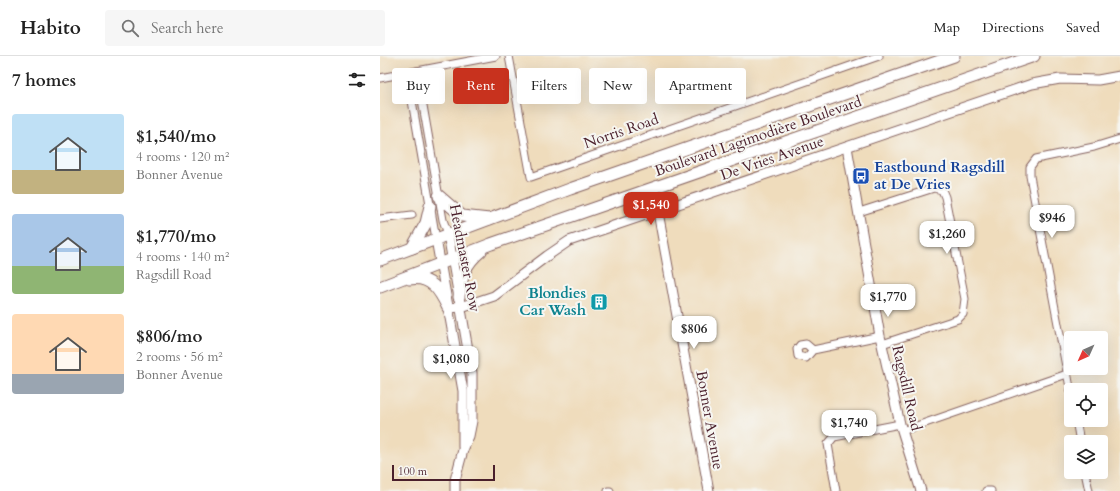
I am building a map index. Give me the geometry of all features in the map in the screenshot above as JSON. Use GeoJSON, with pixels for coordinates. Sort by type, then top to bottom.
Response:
{"type":"FeatureCollection","features":[{"type":"Feature","properties":{"kind":"main road","name":"Boulevard Lagimodière Boulevard"},"geometry":{"type":"LineString","coordinates":[[380,260],[448,234],[492,220],[570,189],[954,56]]}},
{"type":"Feature","properties":{"kind":"main road","name":"Boulevard Lagimodière Boulevard"},"geometry":{"type":"LineString","coordinates":[[380,287],[441,265],[491,244],[1034,56]]}},
{"type":"Feature","properties":{"kind":"main road"},"geometry":{"type":"LineString","coordinates":[[439,196],[462,216],[492,220]]}},
{"type":"Feature","properties":{"kind":"main road"},"geometry":{"type":"LineString","coordinates":[[412,248],[426,223],[430,206]]}},
{"type":"Feature","properties":{"kind":"main road"},"geometry":{"type":"LineString","coordinates":[[460,302],[462,278],[467,265],[473,257],[491,244]]}},
{"type":"Feature","properties":{"kind":"main road"},"geometry":{"type":"LineString","coordinates":[[393,282],[418,278],[430,281],[439,290],[448,308]]}},
{"type":"Feature","properties":{"kind":"street"},"geometry":{"type":"LineString","coordinates":[[433,68],[496,56]]}},
{"type":"Feature","properties":{"kind":"street","name":"Norris Road"},"geometry":{"type":"LineString","coordinates":[[509,56],[531,177],[879,56]]}},
{"type":"Feature","properties":{"kind":"street"},"geometry":{"type":"LineString","coordinates":[[380,78],[392,75]]}},
{"type":"Feature","properties":{"kind":"street","name":"De Vries Avenue"},"geometry":{"type":"LineString","coordinates":[[448,308],[460,302],[483,300],[498,293],[546,256],[569,241],[1032,84],[1060,79],[1098,80],[1120,76]]}},
{"type":"Feature","properties":{"kind":"street","name":"Headmaster Row"},"geometry":{"type":"LineString","coordinates":[[412,104],[463,391],[463,450]]}},
{"type":"Feature","properties":{"kind":"street","name":"Headmaster Row"},"geometry":{"type":"LineString","coordinates":[[423,104],[439,196],[453,259],[472,373],[473,389],[469,436],[463,450],[455,480],[455,491]]}},
{"type":"Feature","properties":{"kind":"street"},"geometry":{"type":"LineString","coordinates":[[1064,358],[1030,176],[1030,167],[1036,159],[1094,148],[1120,140]]}},
{"type":"Feature","properties":{"kind":"street","name":"Ragsdill Road"},"geometry":{"type":"LineString","coordinates":[[847,147],[881,340],[901,427],[921,491]]}},
{"type":"Feature","properties":{"kind":"street"},"geometry":{"type":"LineString","coordinates":[[813,350],[881,340],[958,319],[963,314],[965,299],[945,197],[942,190],[934,188],[859,212]]}},
{"type":"Feature","properties":{"kind":"street","name":"Bonner Avenue"},"geometry":{"type":"LineString","coordinates":[[658,212],[709,491]]}},
{"type":"Feature","properties":{"kind":"street"},"geometry":{"type":"LineString","coordinates":[[380,219],[412,215]]}},
{"type":"Feature","properties":{"kind":"street"},"geometry":{"type":"LineString","coordinates":[[836,491],[828,453],[828,444],[834,437],[901,427],[1064,375]]}},
{"type":"Feature","properties":{"kind":"street"},"geometry":{"type":"LineString","coordinates":[[1086,479],[1089,491]]}},
{"type":"Feature","properties":{"kind":"street"},"geometry":{"type":"LineString","coordinates":[[986,491],[991,491]]}},
{"type":"Feature","properties":{"kind":"place","name":"Eastbound Ragsdill at De Vries"},"geometry":{"type":"Point","coordinates":[861,176]}},
{"type":"Feature","properties":{"kind":"place","name":"Blondies Car Wash"},"geometry":{"type":"Point","coordinates":[599,302]}}]}
